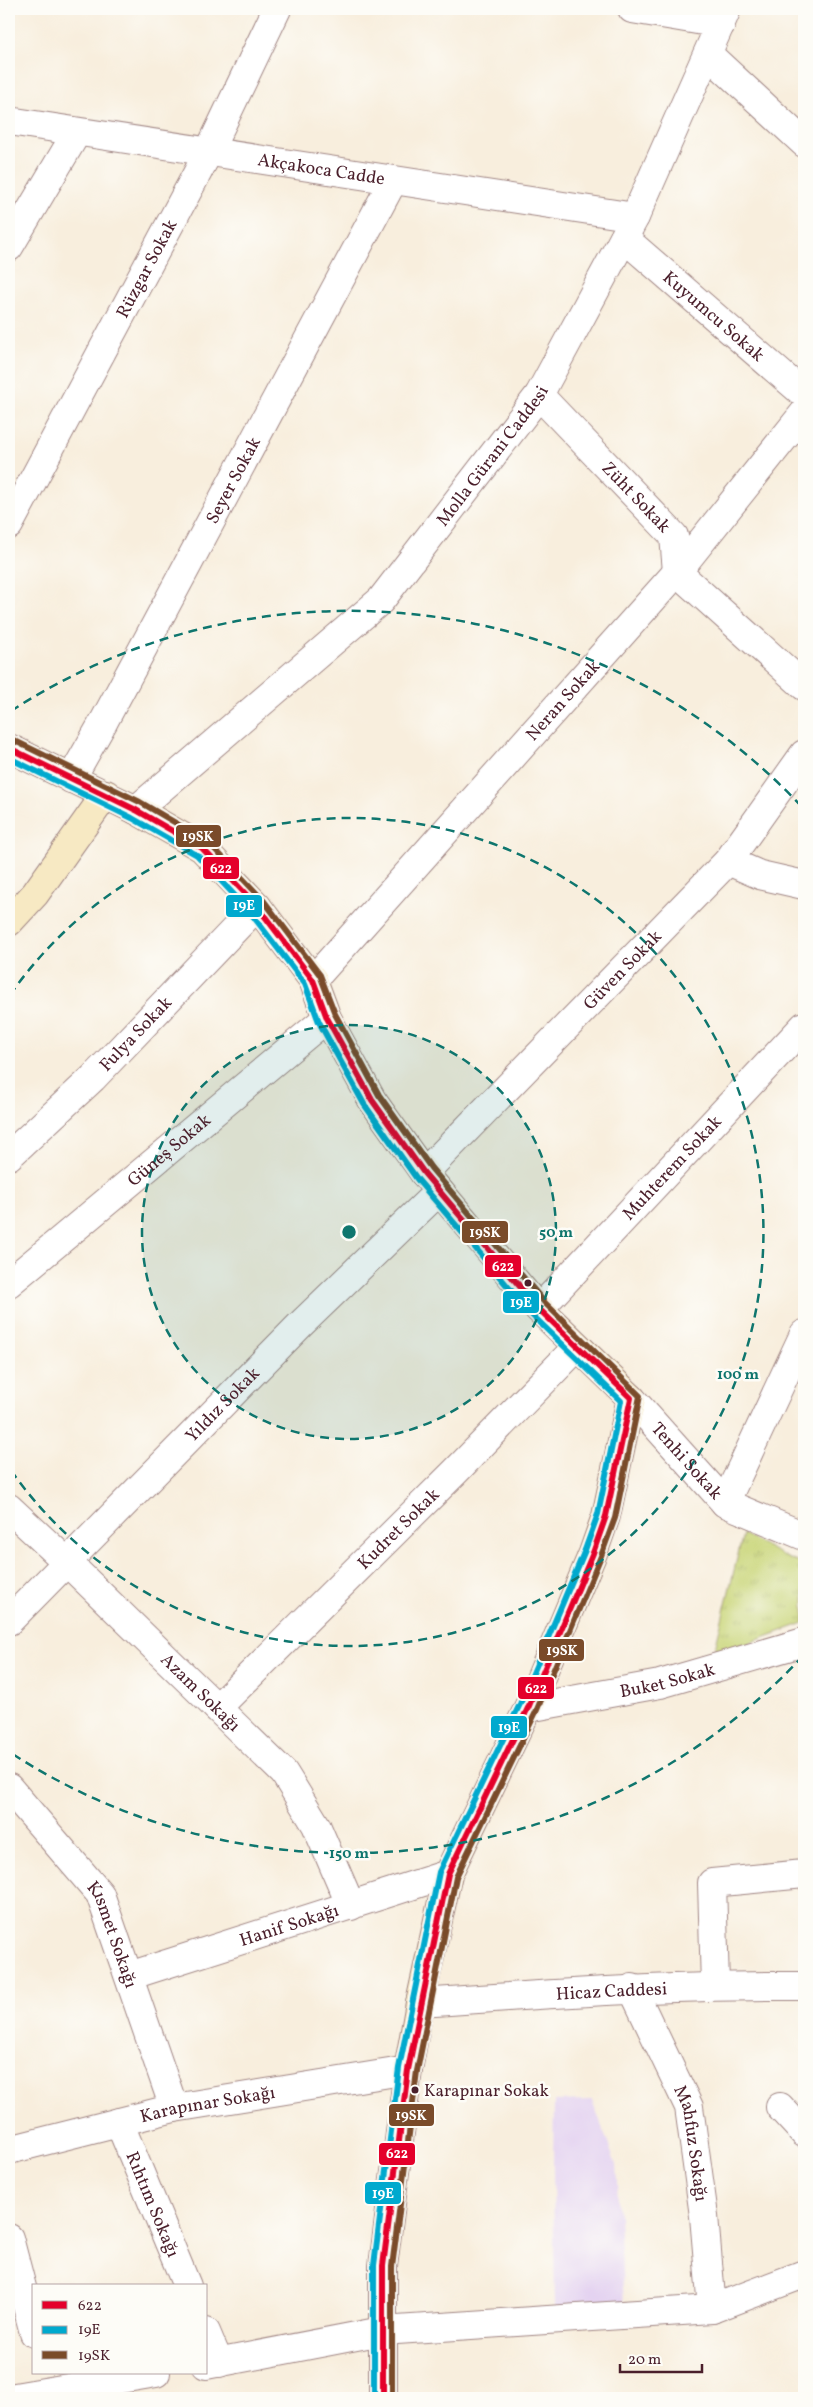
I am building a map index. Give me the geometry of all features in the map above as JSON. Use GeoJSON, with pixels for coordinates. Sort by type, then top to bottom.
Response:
{"type":"FeatureCollection","features":[{"type":"Feature","properties":{"kind":"main road"},"geometry":{"type":"LineString","coordinates":[[9,748],[106,794],[202,848],[257,906],[313,980],[327,1018],[372,1100],[431,1182],[539,1309],[630,1398],[606,1516],[593,1553],[528,1708],[448,1874],[420,2003],[408,2070],[382,2266],[384,2398]]}},
{"type":"Feature","properties":{"kind":"main road"},"geometry":{"type":"LineString","coordinates":[[9,922],[35,894],[106,794]]}},
{"type":"Feature","properties":{"kind":"street","name":"Rüzgar Sokak"},"geometry":{"type":"LineString","coordinates":[[9,525],[208,153],[277,9]]}},
{"type":"Feature","properties":{"kind":"street"},"geometry":{"type":"LineString","coordinates":[[632,9],[724,16]]}},
{"type":"Feature","properties":{"kind":"street","name":"Molla Gürani Caddesi"},"geometry":{"type":"LineString","coordinates":[[136,810],[381,600],[539,395],[629,227],[724,16]]}},
{"type":"Feature","properties":{"kind":"street"},"geometry":{"type":"LineString","coordinates":[[708,54],[804,144]]}},
{"type":"Feature","properties":{"kind":"street","name":"Akçakoca Cadde"},"geometry":{"type":"LineString","coordinates":[[9,121],[393,181],[629,227]]}},
{"type":"Feature","properties":{"kind":"street"},"geometry":{"type":"LineString","coordinates":[[9,247],[77,132]]}},
{"type":"Feature","properties":{"kind":"street","name":"Seyer Sokak"},"geometry":{"type":"LineString","coordinates":[[71,779],[104,721],[393,181]]}},
{"type":"Feature","properties":{"kind":"street","name":"Kuyumcu Sokak"},"geometry":{"type":"LineString","coordinates":[[629,227],[804,394]]}},
{"type":"Feature","properties":{"kind":"street","name":"Züht Sokak"},"geometry":{"type":"LineString","coordinates":[[539,395],[674,536],[677,572]]}},
{"type":"Feature","properties":{"kind":"street","name":"Neran Sokak"},"geometry":{"type":"LineString","coordinates":[[313,980],[677,572],[804,413]]}},
{"type":"Feature","properties":{"kind":"street"},"geometry":{"type":"LineString","coordinates":[[677,572],[804,686]]}},
{"type":"Feature","properties":{"kind":"street","name":"Güven Sokak"},"geometry":{"type":"LineString","coordinates":[[431,1182],[728,861],[804,754]]}},
{"type":"Feature","properties":{"kind":"street"},"geometry":{"type":"LineString","coordinates":[[728,861],[760,875],[804,885]]}},
{"type":"Feature","properties":{"kind":"street","name":"Fulya Sokak"},"geometry":{"type":"LineString","coordinates":[[9,1156],[92,1078],[257,906]]}},
{"type":"Feature","properties":{"kind":"street","name":"Güneş Sokak"},"geometry":{"type":"LineString","coordinates":[[9,1283],[327,1018]]}},
{"type":"Feature","properties":{"kind":"street","name":"Muhterem Sokak"},"geometry":{"type":"LineString","coordinates":[[539,1309],[804,1026]]}},
{"type":"Feature","properties":{"kind":"street","name":"Yıldız Sokak"},"geometry":{"type":"LineString","coordinates":[[9,1620],[300,1325],[431,1182]]}},
{"type":"Feature","properties":{"kind":"street"},"geometry":{"type":"LineString","coordinates":[[725,1503],[804,1334]]}},
{"type":"Feature","properties":{"kind":"street","name":"Kudret Sokak"},"geometry":{"type":"LineString","coordinates":[[217,1708],[455,1472],[577,1347]]}},
{"type":"Feature","properties":{"kind":"street","name":"Tenhi Sokak"},"geometry":{"type":"LineString","coordinates":[[630,1398],[725,1503],[804,1536]]}},
{"type":"Feature","properties":{"kind":"street","name":"Azam Sokağı"},"geometry":{"type":"LineString","coordinates":[[9,1508],[284,1773],[316,1826],[351,1906]]}},
{"type":"Feature","properties":{"kind":"street","name":"Buket Sokak"},"geometry":{"type":"LineString","coordinates":[[528,1708],[660,1684],[803,1647]]}},
{"type":"Feature","properties":{"kind":"street","name":"Kısmet Sokağı"},"geometry":{"type":"LineString","coordinates":[[9,1788],[100,1894],[174,2108]]}},
{"type":"Feature","properties":{"kind":"street","name":"Hanif Sokağı"},"geometry":{"type":"LineString","coordinates":[[128,1976],[448,1874]]}},
{"type":"Feature","properties":{"kind":"street"},"geometry":{"type":"LineString","coordinates":[[715,1985],[712,1883],[804,1874]]}},
{"type":"Feature","properties":{"kind":"street","name":"Hicaz Caddesi"},"geometry":{"type":"LineString","coordinates":[[420,2003],[632,1988],[715,1985],[804,1986]]}},
{"type":"Feature","properties":{"kind":"street","name":"Mahfuz Sokağı"},"geometry":{"type":"LineString","coordinates":[[632,1988],[689,2107],[704,2216],[712,2309]]}},
{"type":"Feature","properties":{"kind":"street","name":"Karapınar Sokağı"},"geometry":{"type":"LineString","coordinates":[[9,2150],[174,2108],[408,2070]]}},
{"type":"Feature","properties":{"kind":"street"},"geometry":{"type":"LineString","coordinates":[[780,2107],[804,2133]]}},
{"type":"Feature","properties":{"kind":"street","name":"Rıhtım Sokağı"},"geometry":{"type":"LineString","coordinates":[[120,2122],[186,2284]]}},
{"type":"Feature","properties":{"kind":"street"},"geometry":{"type":"LineString","coordinates":[[9,2238],[32,2325]]}},
{"type":"Feature","properties":{"kind":"street"},"geometry":{"type":"LineString","coordinates":[[208,2341],[213,2364],[382,2331],[712,2309],[804,2274]]}},
{"type":"Feature","properties":{"kind":"street"},"geometry":{"type":"LineString","coordinates":[[9,2398],[52,2387],[149,2374]]}},
{"type":"Feature","properties":{"kind":"shaded area"},"geometry":{"type":"Polygon","coordinates":[[[592,2100],[616,2165],[624,2305],[555,2308],[554,2101],[592,2100]]]}},
{"type":"Feature","properties":{"kind":"green space"},"geometry":{"type":"Polygon","coordinates":[[[743,1534],[791,1560],[804,1564],[804,1623],[713,1656],[743,1534]]]}},
{"type":"Feature","properties":{"kind":"transit line","name":"19SK"},"geometry":{"type":"LineString","coordinates":[[13,740],[140,802],[208,842],[264,901],[320,975],[335,1014],[379,1095],[431,1168],[545,1303],[640,1396],[615,1518],[601,1556],[536,1712],[456,1877],[417,2071],[392,2267],[392,2398]]}},
{"type":"Feature","properties":{"kind":"transit line","name":"622"},"geometry":{"type":"LineString","coordinates":[[9,748],[136,810],[202,848],[257,906],[313,980],[327,1018],[372,1100],[424,1173],[539,1309],[631,1398],[606,1516],[593,1553],[528,1708],[448,1874],[408,2070],[383,2266],[383,2398]]}},
{"type":"Feature","properties":{"kind":"transit line","name":"19E"},"geometry":{"type":"LineString","coordinates":[[9,758],[132,818],[197,855],[250,912],[305,984],[319,1022],[364,1104],[417,1179],[532,1315],[621,1401],[598,1514],[585,1550],[520,1704],[439,1872],[399,2068],[374,2265],[374,2398]]}},
{"type":"Feature","properties":{"kind":"place","name":"Karapınar Sokak"},"geometry":{"type":"Point","coordinates":[415,2090]}}]}
